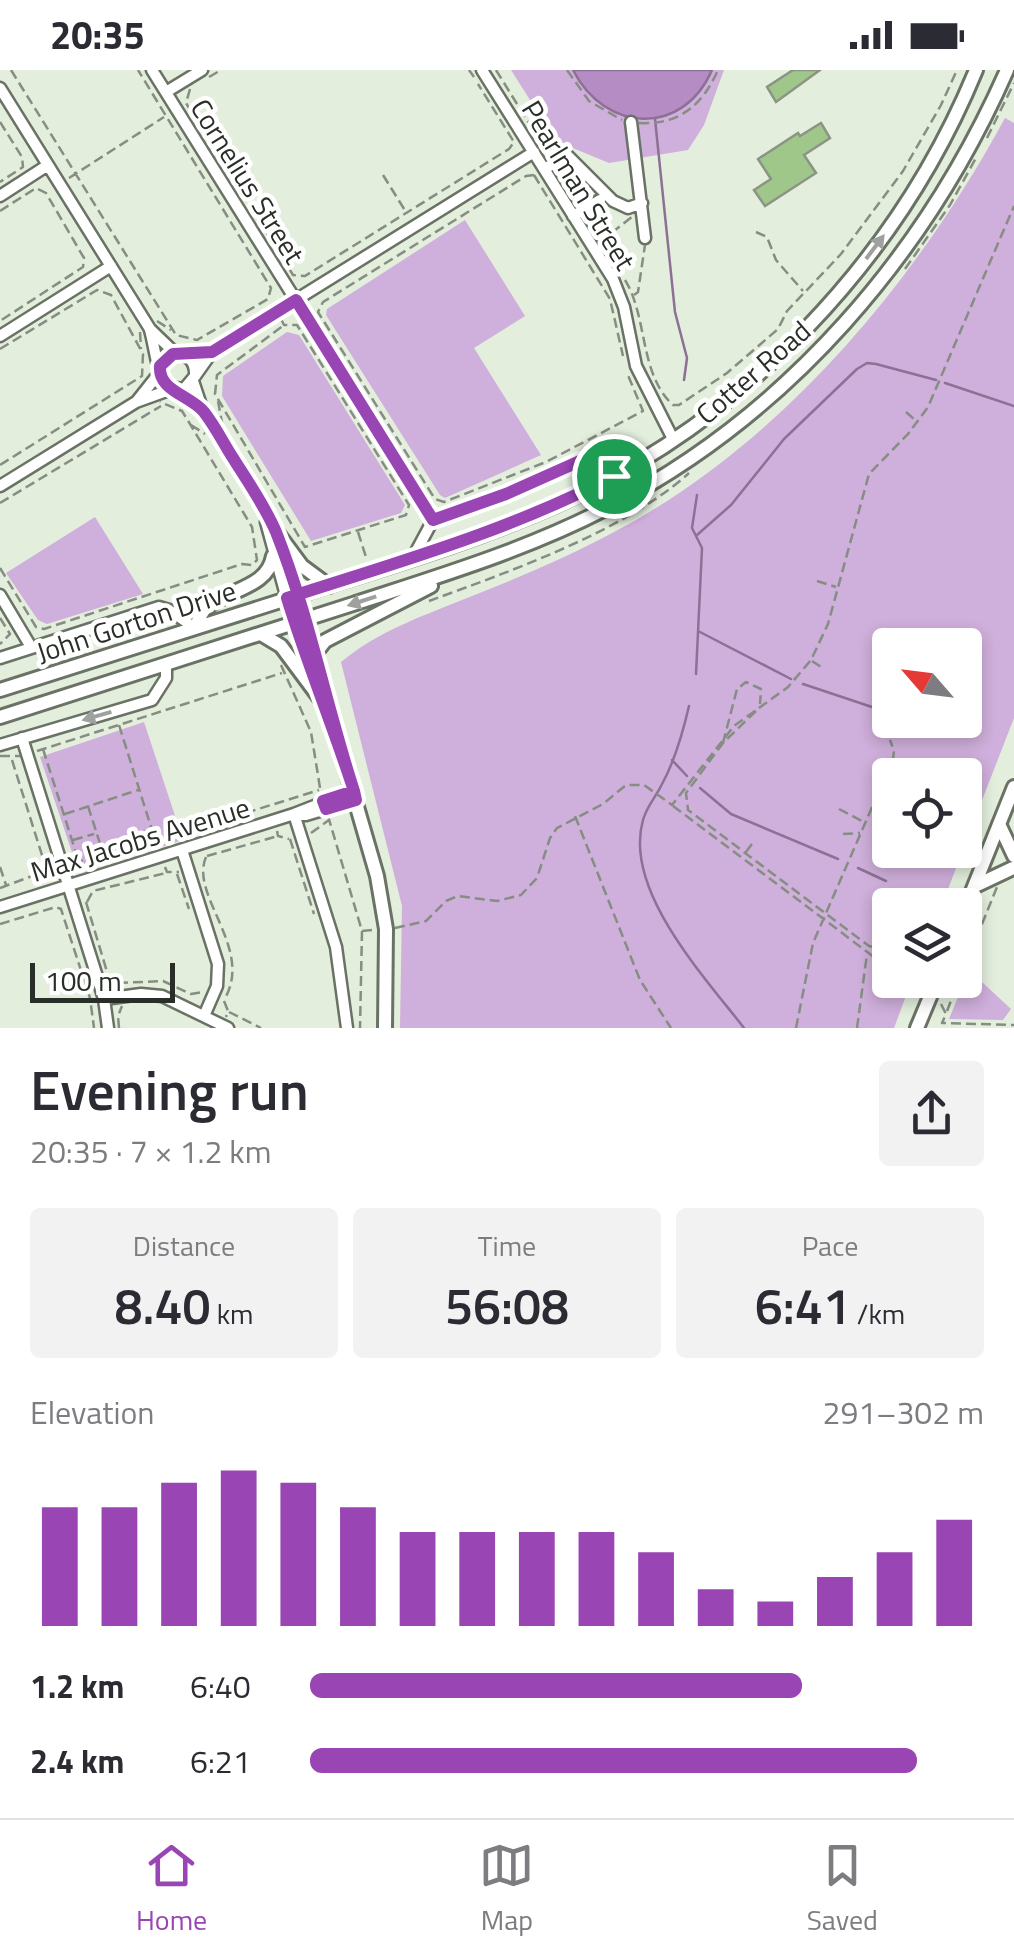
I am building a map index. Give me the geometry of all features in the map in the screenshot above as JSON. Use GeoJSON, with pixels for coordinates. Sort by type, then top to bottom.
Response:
{"type":"FeatureCollection","features":[{"type":"Feature","properties":{"kind":"main road","name":"Cotter Road"},"geometry":{"type":"LineString","coordinates":[[292,597],[510,525],[614,476],[673,439],[748,383],[812,322],[903,209],[931,164],[976,70]]}},
{"type":"Feature","properties":{"kind":"main road","name":"Cotter Road"},"geometry":{"type":"LineString","coordinates":[[299,622],[482,562],[608,508],[726,432],[836,332],[882,280],[940,197],[1007,70]]}},
{"type":"Feature","properties":{"kind":"main road"},"geometry":{"type":"LineString","coordinates":[[314,655],[325,641],[425,588],[551,544],[590,525],[608,508]]}},
{"type":"Feature","properties":{"kind":"main road"},"geometry":{"type":"LineString","coordinates":[[276,532],[302,566],[329,586]]}},
{"type":"Feature","properties":{"kind":"main road"},"geometry":{"type":"LineString","coordinates":[[195,628],[204,609],[263,576],[271,567],[273,556]]}},
{"type":"Feature","properties":{"kind":"main road"},"geometry":{"type":"LineString","coordinates":[[292,597],[319,697],[335,732]]}},
{"type":"Feature","properties":{"kind":"main road","name":"John Gorton Drive"},"geometry":{"type":"LineString","coordinates":[[0,690],[292,597]]}},
{"type":"Feature","properties":{"kind":"main road"},"geometry":{"type":"LineString","coordinates":[[299,622],[314,655],[377,876],[386,929],[385,1028]]}},
{"type":"Feature","properties":{"kind":"main road","name":"John Gorton Drive"},"geometry":{"type":"LineString","coordinates":[[0,717],[299,622]]}},
{"type":"Feature","properties":{"kind":"main road"},"geometry":{"type":"LineString","coordinates":[[260,634],[280,646],[319,697]]}},
{"type":"Feature","properties":{"kind":"main road"},"geometry":{"type":"LineString","coordinates":[[974,886],[1014,788]]}},
{"type":"Feature","properties":{"kind":"main road"},"geometry":{"type":"LineString","coordinates":[[999,824],[1014,857]]}},
{"type":"Feature","properties":{"kind":"main road"},"geometry":{"type":"LineString","coordinates":[[974,886],[1009,871]]}},
{"type":"Feature","properties":{"kind":"main road"},"geometry":{"type":"LineString","coordinates":[[917,1028],[930,998]]}},
{"type":"Feature","properties":{"kind":"street","name":"Cornelius Street"},"geometry":{"type":"LineString","coordinates":[[152,70],[433,520]]}},
{"type":"Feature","properties":{"kind":"street","name":"Pearlman Street"},"geometry":{"type":"LineString","coordinates":[[482,70],[613,279],[624,308],[636,366],[673,439]]}},
{"type":"Feature","properties":{"kind":"street"},"geometry":{"type":"LineString","coordinates":[[166,92],[203,75]]}},
{"type":"Feature","properties":{"kind":"street"},"geometry":{"type":"LineString","coordinates":[[0,88],[150,329],[163,382],[204,411]]}},
{"type":"Feature","properties":{"kind":"street"},"geometry":{"type":"LineString","coordinates":[[636,123],[645,238]]}},
{"type":"Feature","properties":{"kind":"street"},"geometry":{"type":"LineString","coordinates":[[0,486],[136,402],[175,390],[194,378],[212,352],[534,152]]}},
{"type":"Feature","properties":{"kind":"street"},"geometry":{"type":"LineString","coordinates":[[544,169],[568,156],[614,201],[628,208],[642,203]]}},
{"type":"Feature","properties":{"kind":"street"},"geometry":{"type":"LineString","coordinates":[[0,196],[48,165]]}},
{"type":"Feature","properties":{"kind":"street"},"geometry":{"type":"LineString","coordinates":[[573,216],[600,200]]}},
{"type":"Feature","properties":{"kind":"street"},"geometry":{"type":"LineString","coordinates":[[0,336],[111,266]]}},
{"type":"Feature","properties":{"kind":"street"},"geometry":{"type":"LineString","coordinates":[[150,329],[194,364],[204,411],[276,532],[292,597]]}},
{"type":"Feature","properties":{"kind":"street"},"geometry":{"type":"LineString","coordinates":[[136,402],[168,357],[212,352]]}},
{"type":"Feature","properties":{"kind":"street"},"geometry":{"type":"LineString","coordinates":[[412,559],[433,520],[506,494],[580,461],[588,461],[614,476]]}},
{"type":"Feature","properties":{"kind":"street"},"geometry":{"type":"LineString","coordinates":[[263,507],[273,556],[292,597]]}},
{"type":"Feature","properties":{"kind":"street"},"geometry":{"type":"LineString","coordinates":[[0,595],[31,648]]}},
{"type":"Feature","properties":{"kind":"street"},"geometry":{"type":"LineString","coordinates":[[0,658],[159,607],[195,628]]}},
{"type":"Feature","properties":{"kind":"street","name":"John Gorton Drive"},"geometry":{"type":"LineString","coordinates":[[0,745],[152,700],[166,678],[166,664]]}},
{"type":"Feature","properties":{"kind":"street"},"geometry":{"type":"LineString","coordinates":[[22,738],[104,999],[108,1028]]}},
{"type":"Feature","properties":{"kind":"street","name":"Max Jacobs Avenue"},"geometry":{"type":"LineString","coordinates":[[0,907],[355,796]]}},
{"type":"Feature","properties":{"kind":"street"},"geometry":{"type":"LineString","coordinates":[[294,814],[296,838],[336,948],[347,1028]]}},
{"type":"Feature","properties":{"kind":"street"},"geometry":{"type":"LineString","coordinates":[[182,850],[218,964],[219,998],[204,1016]]}},
{"type":"Feature","properties":{"kind":"street"},"geometry":{"type":"LineString","coordinates":[[988,853],[1014,857]]}},
{"type":"Feature","properties":{"kind":"street"},"geometry":{"type":"LineString","coordinates":[[988,853],[1009,871]]}},
{"type":"Feature","properties":{"kind":"street"},"geometry":{"type":"LineString","coordinates":[[104,999],[141,994],[162,996],[225,1027]]}},
{"type":"Feature","properties":{"kind":"path"},"geometry":{"type":"LineString","coordinates":[[11,70],[176,335],[197,340],[268,299],[271,288],[176,109]]}},
{"type":"Feature","properties":{"kind":"path"},"geometry":{"type":"LineString","coordinates":[[138,70],[176,109],[293,275],[305,276],[509,149],[514,142],[470,70]]}},
{"type":"Feature","properties":{"kind":"path"},"geometry":{"type":"LineString","coordinates":[[203,75],[221,70]]}},
{"type":"Feature","properties":{"kind":"path"},"geometry":{"type":"LineString","coordinates":[[567,70],[594,105],[610,116],[647,124],[679,118],[700,102],[718,70]]}},
{"type":"Feature","properties":{"kind":"path"},"geometry":{"type":"LineString","coordinates":[[679,405],[728,374],[778,329],[784,314],[841,254],[896,182],[942,104],[957,70]]}},
{"type":"Feature","properties":{"kind":"path"},"geometry":{"type":"LineString","coordinates":[[60,184],[176,109],[188,90]]}},
{"type":"Feature","properties":{"kind":"path"},"geometry":{"type":"LineString","coordinates":[[0,122],[22,157],[23,167],[0,182]]}},
{"type":"Feature","properties":{"kind":"path"},"geometry":{"type":"LineString","coordinates":[[382,175],[406,214]]}},
{"type":"Feature","properties":{"kind":"path"},"geometry":{"type":"LineString","coordinates":[[534,175],[582,253],[610,299],[626,370],[642,411],[546,462],[444,502],[436,499],[318,312],[323,302],[526,176],[534,175]]}},
{"type":"Feature","properties":{"kind":"path"},"geometry":{"type":"LineString","coordinates":[[0,211],[36,188],[46,193],[84,258],[83,267],[0,321]]}},
{"type":"Feature","properties":{"kind":"path"},"geometry":{"type":"LineString","coordinates":[[582,253],[626,224],[642,203]]}},
{"type":"Feature","properties":{"kind":"path"},"geometry":{"type":"LineString","coordinates":[[672,805],[725,736],[788,688],[811,660],[825,632],[868,474],[917,422],[941,380],[1014,206]]}},
{"type":"Feature","properties":{"kind":"path"},"geometry":{"type":"LineString","coordinates":[[756,232],[767,238],[776,260],[804,292]]}},
{"type":"Feature","properties":{"kind":"path"},"geometry":{"type":"LineString","coordinates":[[633,296],[638,292],[645,238]]}},
{"type":"Feature","properties":{"kind":"path"},"geometry":{"type":"LineString","coordinates":[[0,349],[98,290],[111,295],[143,354],[142,376],[0,465]]}},
{"type":"Feature","properties":{"kind":"path"},"geometry":{"type":"LineString","coordinates":[[284,325],[297,325],[409,505],[406,514],[358,530],[304,547],[215,394],[217,374],[284,325]]}},
{"type":"Feature","properties":{"kind":"path"},"geometry":{"type":"LineString","coordinates":[[0,504],[162,406],[182,412],[190,424],[252,527],[257,560],[252,565],[242,564],[44,629],[36,626],[0,568]]}},
{"type":"Feature","properties":{"kind":"path"},"geometry":{"type":"LineString","coordinates":[[906,412],[917,422]]}},
{"type":"Feature","properties":{"kind":"path"},"geometry":{"type":"LineString","coordinates":[[358,530],[366,558]]}},
{"type":"Feature","properties":{"kind":"path"},"geometry":{"type":"LineString","coordinates":[[816,581],[838,588]]}},
{"type":"Feature","properties":{"kind":"path"},"geometry":{"type":"LineString","coordinates":[[0,618],[10,634],[0,644]]}},
{"type":"Feature","properties":{"kind":"path"},"geometry":{"type":"LineString","coordinates":[[277,655],[312,732],[325,805],[362,930],[360,1028]]}},
{"type":"Feature","properties":{"kind":"path"},"geometry":{"type":"LineString","coordinates":[[811,660],[821,666]]}},
{"type":"Feature","properties":{"kind":"path"},"geometry":{"type":"LineString","coordinates":[[28,754],[283,672]]}},
{"type":"Feature","properties":{"kind":"path"},"geometry":{"type":"LineString","coordinates":[[724,743],[737,689],[746,682],[760,689],[758,708],[724,743],[686,793],[688,810],[872,955]]}},
{"type":"Feature","properties":{"kind":"path"},"geometry":{"type":"LineString","coordinates":[[118,724],[167,872]]}},
{"type":"Feature","properties":{"kind":"path"},"geometry":{"type":"LineString","coordinates":[[796,1028],[813,943],[893,759],[890,740]]}},
{"type":"Feature","properties":{"kind":"path"},"geometry":{"type":"LineString","coordinates":[[43,748],[79,860],[325,805]]}},
{"type":"Feature","properties":{"kind":"path"},"geometry":{"type":"LineString","coordinates":[[0,756],[12,759],[47,871],[0,888]]}},
{"type":"Feature","properties":{"kind":"path"},"geometry":{"type":"LineString","coordinates":[[362,930],[426,921],[446,901],[458,896],[497,901],[521,895],[537,878],[554,831],[629,784],[650,790],[744,855]]}},
{"type":"Feature","properties":{"kind":"path"},"geometry":{"type":"LineString","coordinates":[[63,814],[139,790]]}},
{"type":"Feature","properties":{"kind":"path"},"geometry":{"type":"LineString","coordinates":[[314,914],[296,838],[316,831],[325,805]]}},
{"type":"Feature","properties":{"kind":"path"},"geometry":{"type":"LineString","coordinates":[[88,806],[104,857]]}},
{"type":"Feature","properties":{"kind":"path"},"geometry":{"type":"LineString","coordinates":[[839,809],[866,822]]}},
{"type":"Feature","properties":{"kind":"path"},"geometry":{"type":"LineString","coordinates":[[575,816],[640,980],[671,1028]]}},
{"type":"Feature","properties":{"kind":"path"},"geometry":{"type":"LineString","coordinates":[[101,846],[152,829]]}},
{"type":"Feature","properties":{"kind":"path"},"geometry":{"type":"LineString","coordinates":[[72,841],[97,834]]}},
{"type":"Feature","properties":{"kind":"path"},"geometry":{"type":"LineString","coordinates":[[844,834],[861,834]]}},
{"type":"Feature","properties":{"kind":"path"},"geometry":{"type":"LineString","coordinates":[[744,855],[754,840]]}},
{"type":"Feature","properties":{"kind":"path"},"geometry":{"type":"LineString","coordinates":[[206,857],[203,872],[232,958],[232,988],[219,998]]}},
{"type":"Feature","properties":{"kind":"path"},"geometry":{"type":"LineString","coordinates":[[0,868],[6,886]]}},
{"type":"Feature","properties":{"kind":"path"},"geometry":{"type":"LineString","coordinates":[[982,929],[1009,871]]}},
{"type":"Feature","properties":{"kind":"path"},"geometry":{"type":"LineString","coordinates":[[189,908],[177,872],[93,891],[86,902],[108,975],[118,984],[163,982],[190,994],[202,991],[219,998],[228,1011],[261,1028]]}},
{"type":"Feature","properties":{"kind":"path"},"geometry":{"type":"LineString","coordinates":[[0,924],[56,907],[62,909],[90,998],[94,1028]]}},
{"type":"Feature","properties":{"kind":"path"},"geometry":{"type":"LineString","coordinates":[[824,916],[872,947]]}},
{"type":"Feature","properties":{"kind":"path"},"geometry":{"type":"LineString","coordinates":[[857,1028],[868,952]]}},
{"type":"Feature","properties":{"kind":"path"},"geometry":{"type":"LineString","coordinates":[[946,1014],[940,1002],[949,998]]}},
{"type":"Feature","properties":{"kind":"path"},"geometry":{"type":"LineString","coordinates":[[952,998],[941,1025],[1014,1025]]}},
{"type":"Feature","properties":{"kind":"path"},"geometry":{"type":"LineString","coordinates":[[119,1028],[122,1008],[136,1005]]}},
{"type":"Feature","properties":{"kind":"path"},"geometry":{"type":"LineString","coordinates":[[225,1027],[228,1011]]}},
{"type":"Feature","properties":{"kind":"shaded area"},"geometry":{"type":"Polygon","coordinates":[[[511,70],[724,70],[704,125],[688,150],[609,163],[556,141],[511,70]]]}},
{"type":"Feature","properties":{"kind":"shaded area"},"geometry":{"type":"Polygon","coordinates":[[[573,70],[712,70],[699,92],[683,107],[664,116],[644,119],[604,106],[587,91],[573,70]]]}},
{"type":"Feature","properties":{"kind":"shaded area"},"geometry":{"type":"Polygon","coordinates":[[[1005,118],[1014,123],[1014,718],[982,800],[982,758],[872,758],[872,868],[956,868],[948,888],[872,888],[872,998],[905,998],[894,1028],[400,1028],[402,906],[341,662],[399,626],[577,551],[675,496],[788,406],[839,354],[930,240],[1005,118]]]}},
{"type":"Feature","properties":{"kind":"shaded area"},"geometry":{"type":"Polygon","coordinates":[[[465,220],[525,316],[474,348],[541,455],[445,498],[326,315],[327,309],[465,220]]]}},
{"type":"Feature","properties":{"kind":"shaded area"},"geometry":{"type":"Polygon","coordinates":[[[287,332],[299,335],[405,505],[401,513],[311,541],[222,396],[223,376],[287,332]]]}},
{"type":"Feature","properties":{"kind":"shaded area"},"geometry":{"type":"Polygon","coordinates":[[[95,517],[143,594],[47,624],[38,620],[6,573],[95,517]]]}},
{"type":"Feature","properties":{"kind":"shaded area"},"geometry":{"type":"Polygon","coordinates":[[[144,722],[183,840],[79,873],[40,757],[144,722]]]}},
{"type":"Feature","properties":{"kind":"shaded area"},"geometry":{"type":"Polygon","coordinates":[[[982,982],[1011,1009],[1003,1020],[949,1019],[958,998],[982,998],[982,982]]]}},
{"type":"Feature","properties":{"kind":"building"},"geometry":{"type":"Polygon","coordinates":[[[793,70],[820,70],[776,102],[767,87],[793,70]]]}},
{"type":"Feature","properties":{"kind":"building"},"geometry":{"type":"Polygon","coordinates":[[[821,123],[830,138],[804,155],[816,173],[765,206],[754,190],[771,179],[758,159],[821,123]]]}},
{"type":"Feature","properties":{"kind":"waterway"},"geometry":{"type":"LineString","coordinates":[[655,119],[675,312],[687,358],[684,380]]}},
{"type":"Feature","properties":{"kind":"waterway"},"geometry":{"type":"LineString","coordinates":[[697,535],[731,505],[784,439],[857,369],[867,363],[876,364],[936,380]]}},
{"type":"Feature","properties":{"kind":"waterway"},"geometry":{"type":"LineString","coordinates":[[945,383],[1014,406]]}},
{"type":"Feature","properties":{"kind":"waterway"},"geometry":{"type":"LineString","coordinates":[[696,674],[702,548],[692,528],[697,495]]}},
{"type":"Feature","properties":{"kind":"waterway"},"geometry":{"type":"LineString","coordinates":[[700,632],[791,679]]}},
{"type":"Feature","properties":{"kind":"waterway"},"geometry":{"type":"LineString","coordinates":[[803,684],[872,707]]}},
{"type":"Feature","properties":{"kind":"waterway"},"geometry":{"type":"LineString","coordinates":[[689,706],[670,767],[643,820],[640,847],[645,875],[671,931],[744,1028]]}},
{"type":"Feature","properties":{"kind":"waterway"},"geometry":{"type":"LineString","coordinates":[[672,760],[687,776]]}},
{"type":"Feature","properties":{"kind":"waterway"},"geometry":{"type":"LineString","coordinates":[[700,788],[731,814],[838,859]]}},
{"type":"Feature","properties":{"kind":"waterway"},"geometry":{"type":"LineString","coordinates":[[858,868],[886,881]]}},
{"type":"Feature","properties":{"kind":"route"},"geometry":{"type":"LineString","coordinates":[[614,476],[556,505],[465,542],[329,586],[296,596],[287,598],[319,697],[335,732],[354,791],[356,800],[326,809],[323,801],[354,791],[310,640],[296,596],[288,573],[276,532],[204,411],[178,390],[167,387],[160,377],[160,366],[173,354],[212,352],[296,300],[433,520],[506,494],[580,461],[588,461],[614,476]]}}]}
